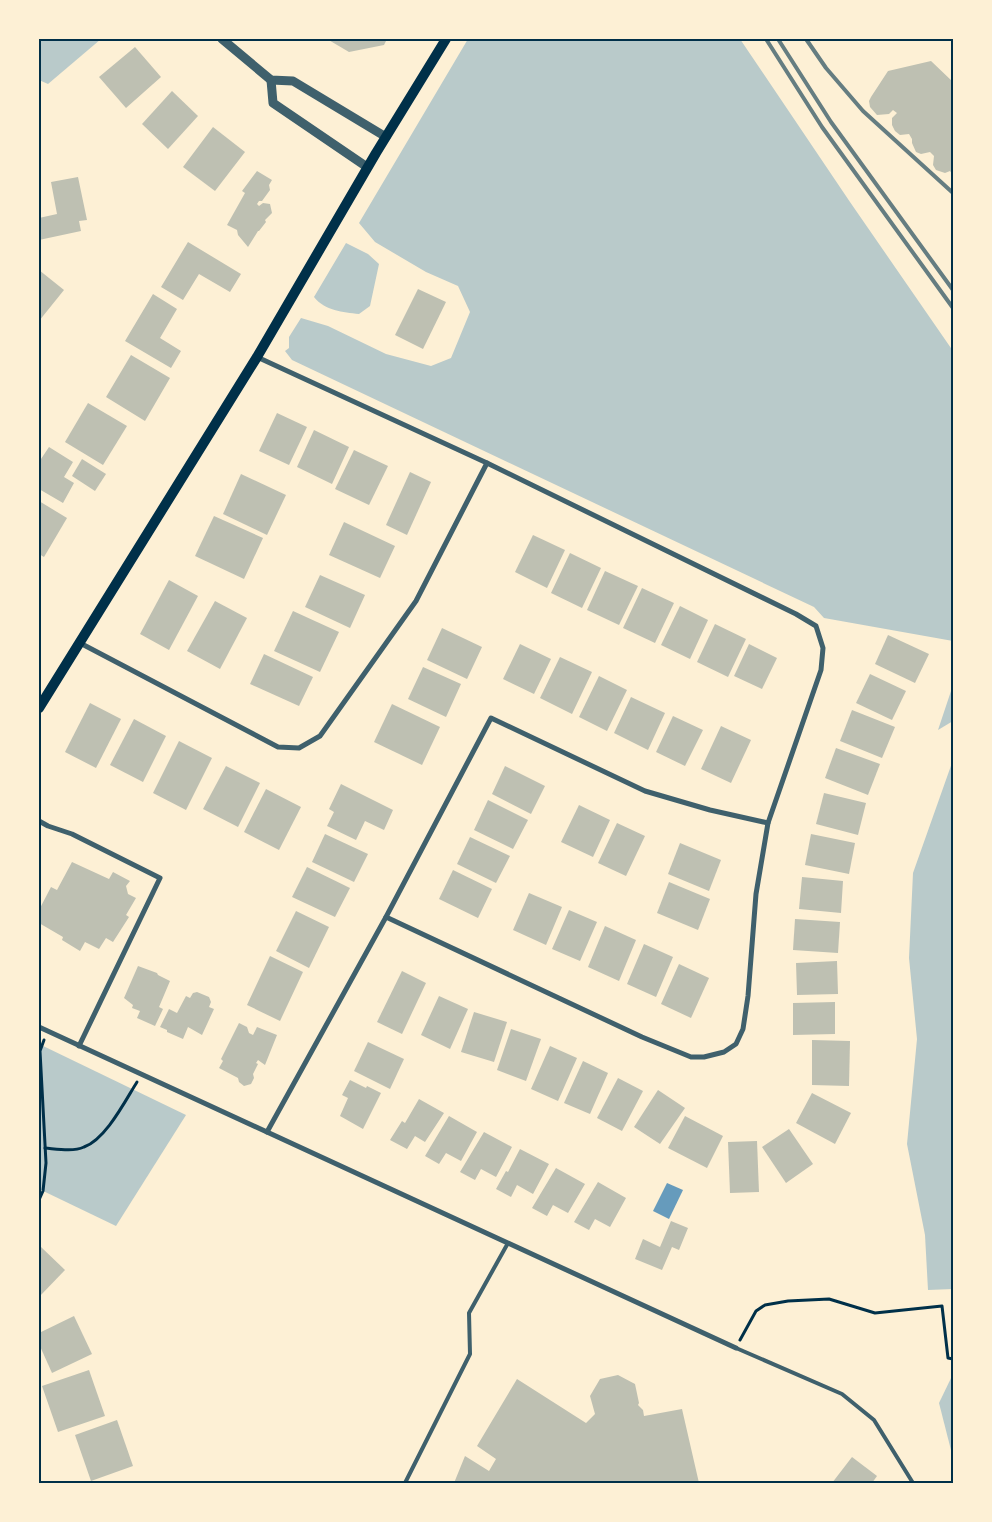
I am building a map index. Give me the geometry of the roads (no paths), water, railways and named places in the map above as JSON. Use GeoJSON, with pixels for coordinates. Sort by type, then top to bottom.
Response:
{"type":"FeatureCollection","features":[{"type":"Feature","properties":{"kind":"main road"},"geometry":{"type":"LineString","coordinates":[[39,708],[257,357],[367,168],[446,39]]}},
{"type":"Feature","properties":{"kind":"street"},"geometry":{"type":"LineString","coordinates":[[222,39],[270,80],[293,81],[386,137]]}},
{"type":"Feature","properties":{"kind":"street"},"geometry":{"type":"LineString","coordinates":[[270,80],[273,103],[367,168]]}},
{"type":"Feature","properties":{"kind":"street"},"geometry":{"type":"LineString","coordinates":[[257,357],[487,463],[796,614],[816,626],[824,648],[821,670],[768,823],[756,894],[748,996],[743,1030],[736,1044],[724,1052],[704,1057],[691,1057],[683,1054],[642,1037],[386,917]]}},
{"type":"Feature","properties":{"kind":"street"},"geometry":{"type":"LineString","coordinates":[[79,642],[278,747],[299,748],[320,736],[416,601],[487,463]]}},
{"type":"Feature","properties":{"kind":"street"},"geometry":{"type":"LineString","coordinates":[[266,1132],[386,917],[491,718],[645,791],[710,810],[768,823]]}},
{"type":"Feature","properties":{"kind":"street"},"geometry":{"type":"LineString","coordinates":[[39,821],[72,834],[160,878],[79,1046]]}},
{"type":"Feature","properties":{"kind":"street"},"geometry":{"type":"LineString","coordinates":[[39,1027],[736,1348]]}},
{"type":"Feature","properties":{"kind":"lane"},"geometry":{"type":"LineString","coordinates":[[406,1483],[470,1354],[469,1313],[508,1243]]}},
{"type":"Feature","properties":{"kind":"lane"},"geometry":{"type":"LineString","coordinates":[[736,1348],[842,1394],[874,1420],[913,1483]]}},
{"type":"Feature","properties":{"kind":"water"},"geometry":{"type":"Polygon","coordinates":[[[667,1183],[683,1190],[669,1219],[653,1211],[667,1183]]]}},
{"type":"Feature","properties":{"kind":"railway"},"geometry":{"type":"LineString","coordinates":[[766,39],[822,127],[953,308]]}},
{"type":"Feature","properties":{"kind":"railway"},"geometry":{"type":"LineString","coordinates":[[778,39],[831,122],[953,290]]}},
{"type":"Feature","properties":{"kind":"railway"},"geometry":{"type":"LineString","coordinates":[[806,39],[826,68],[863,111],[953,193]]}}]}
